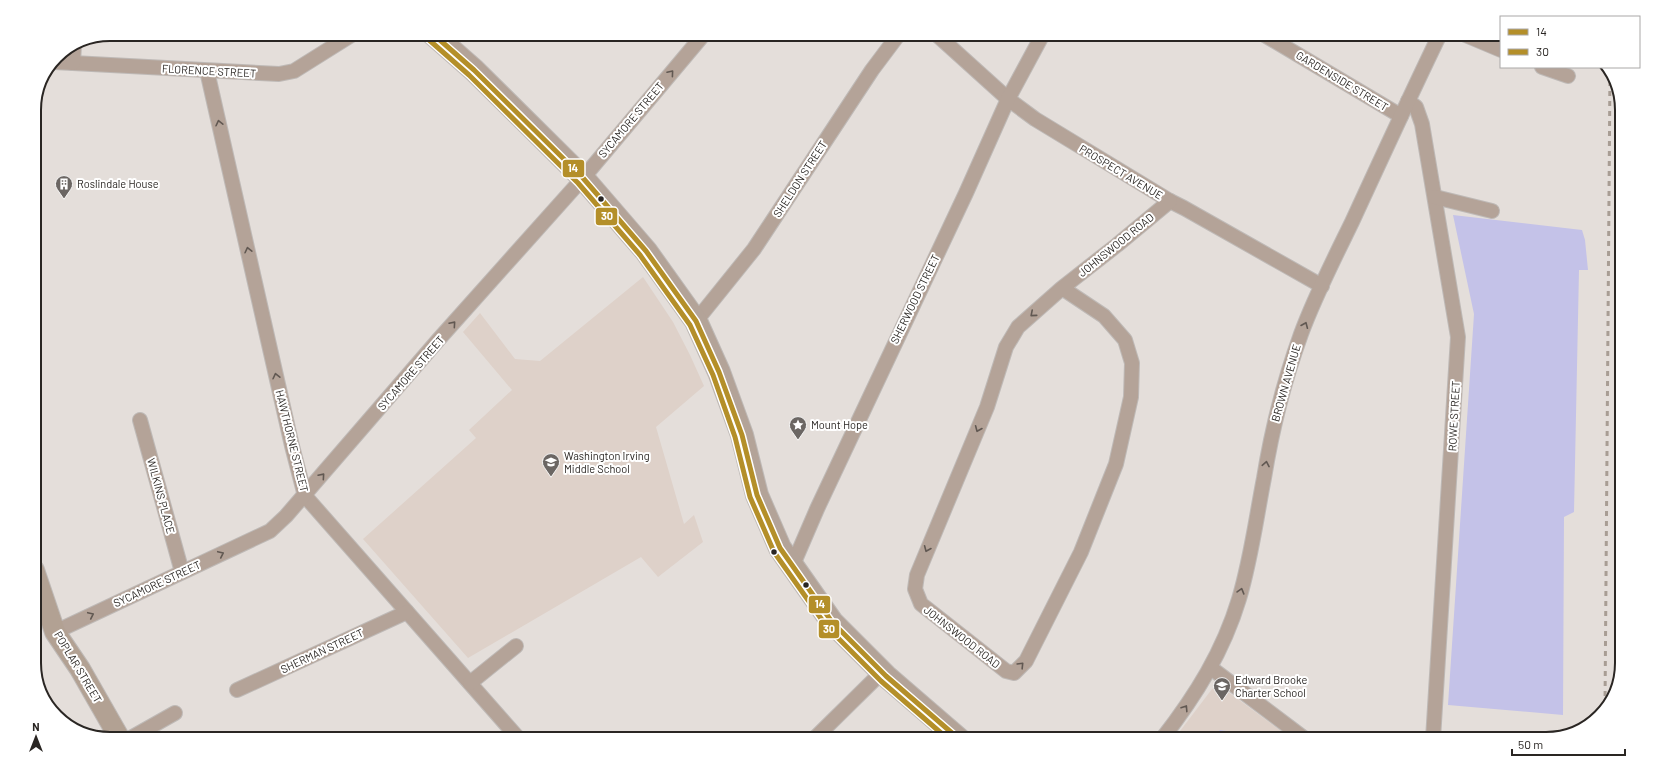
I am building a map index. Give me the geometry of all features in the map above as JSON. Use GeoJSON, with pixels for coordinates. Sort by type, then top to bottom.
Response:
{"type":"FeatureCollection","features":[{"type":"Feature","properties":{"kind":"main road"},"geometry":{"type":"LineString","coordinates":[[441,41],[474,70],[583,178],[646,251],[696,321],[719,372],[742,435],[757,494],[780,548],[792,567],[832,622],[882,672],[951,732]]}},
{"type":"Feature","properties":{"kind":"street","name":"FLORENCE STREET"},"geometry":{"type":"LineString","coordinates":[[61,62],[279,74],[294,71],[342,41]]}},
{"type":"Feature","properties":{"kind":"street","name":"SYCAMORE STREET"},"geometry":{"type":"LineString","coordinates":[[55,632],[270,531],[305,496],[439,340],[583,178],[698,41]]}},
{"type":"Feature","properties":{"kind":"street","name":"SHELDON STREET"},"geometry":{"type":"LineString","coordinates":[[696,321],[754,249],[872,70],[893,41]]}},
{"type":"Feature","properties":{"kind":"street","name":"PROSPECT AVENUE"},"geometry":{"type":"LineString","coordinates":[[944,41],[1008,99],[1035,119],[1170,201],[1322,286]]}},
{"type":"Feature","properties":{"kind":"street","name":"SHERWOOD STREET"},"geometry":{"type":"LineString","coordinates":[[792,567],[816,509],[966,193],[1008,99],[1039,41]]}},
{"type":"Feature","properties":{"kind":"street","name":"GARDENSIDE STREET"},"geometry":{"type":"LineString","coordinates":[[1275,41],[1401,116]]}},
{"type":"Feature","properties":{"kind":"street","name":"BROWN AVENUE"},"geometry":{"type":"LineString","coordinates":[[1167,732],[1211,668],[1237,606],[1251,558],[1264,476],[1278,404],[1301,333],[1437,41]]}},
{"type":"Feature","properties":{"kind":"street"},"geometry":{"type":"LineString","coordinates":[[1480,41],[1500,50]]}},
{"type":"Feature","properties":{"kind":"street"},"geometry":{"type":"LineString","coordinates":[[73,63],[74,52]]}},
{"type":"Feature","properties":{"kind":"street"},"geometry":{"type":"LineString","coordinates":[[1545,68],[1568,76]]}},
{"type":"Feature","properties":{"kind":"street","name":"HAWTHORNE STREET"},"geometry":{"type":"LineString","coordinates":[[207,71],[292,446],[305,496],[513,732]]}},
{"type":"Feature","properties":{"kind":"street","name":"ROWE STREET"},"geometry":{"type":"LineString","coordinates":[[1408,101],[1416,107],[1420,115],[1458,337],[1433,732]]}},
{"type":"Feature","properties":{"kind":"street"},"geometry":{"type":"LineString","coordinates":[[1435,197],[1492,211]]}},
{"type":"Feature","properties":{"kind":"street","name":"JOHNSWOOD ROAD"},"geometry":{"type":"LineString","coordinates":[[1062,288],[1104,316],[1125,340],[1132,363],[1131,397],[1116,464],[1081,552],[1026,661],[1014,673],[1006,671],[920,604],[915,589],[917,575],[987,407],[1006,347],[1018,327],[1062,288],[1170,201]]}},
{"type":"Feature","properties":{"kind":"street","name":"WILKINS PLACE"},"geometry":{"type":"LineString","coordinates":[[140,420],[182,572]]}},
{"type":"Feature","properties":{"kind":"street","name":"POPLAR STREET"},"geometry":{"type":"LineString","coordinates":[[41,591],[55,632],[80,669],[116,732]]}},
{"type":"Feature","properties":{"kind":"street","name":"SHERMAN STREET"},"geometry":{"type":"LineString","coordinates":[[237,690],[407,612]]}},
{"type":"Feature","properties":{"kind":"street"},"geometry":{"type":"LineString","coordinates":[[470,683],[516,646]]}},
{"type":"Feature","properties":{"kind":"street"},"geometry":{"type":"LineString","coordinates":[[1211,668],[1296,732]]}},
{"type":"Feature","properties":{"kind":"street"},"geometry":{"type":"LineString","coordinates":[[821,732],[882,672]]}},
{"type":"Feature","properties":{"kind":"street"},"geometry":{"type":"LineString","coordinates":[[141,732],[175,713]]}},
{"type":"Feature","properties":{"kind":"shaded area"},"geometry":{"type":"Polygon","coordinates":[[[1453,215],[1582,230],[1585,240],[1588,270],[1579,270],[1574,512],[1564,517],[1563,715],[1448,705],[1474,314],[1453,215]]]}},
{"type":"Feature","properties":{"kind":"shaded area","name":"Washington Irving Middle School"},"geometry":{"type":"Polygon","coordinates":[[[643,277],[673,322],[704,386],[656,427],[684,524],[694,515],[703,542],[658,577],[641,557],[468,658],[363,539],[476,438],[469,430],[512,390],[463,332],[480,313],[515,359],[540,361],[643,277]]]}},
{"type":"Feature","properties":{"kind":"shaded area","name":"Edward Brooke Charter School"},"geometry":{"type":"Polygon","coordinates":[[[1220,686],[1282,732],[1179,732],[1212,689],[1220,686]]]}},
{"type":"Feature","properties":{"kind":"shaded area"},"geometry":{"type":"Polygon","coordinates":[[[1220,730],[1232,732],[1218,732],[1220,730]]]}},
{"type":"Feature","properties":{"kind":"railway"},"geometry":{"type":"LineString","coordinates":[[1605,699],[1610,84]]}},
{"type":"Feature","properties":{"kind":"transit line","name":"30"},"geometry":{"type":"LineString","coordinates":[[430,41],[469,75],[578,183],[640,255],[690,325],[713,375],[735,437],[750,497],[774,552],[827,627],[881,681],[940,732]]}},
{"type":"Feature","properties":{"kind":"transit line","name":"14"},"geometry":{"type":"LineString","coordinates":[[441,41],[474,70],[583,178],[646,251],[696,321],[719,372],[742,435],[757,495],[780,548],[832,622],[886,676],[951,732]]}},
{"type":"Feature","properties":{"kind":"place","name":"Roslindale House"},"geometry":{"type":"Point","coordinates":[64,199]}},
{"type":"Feature","properties":{"kind":"place","name":"Mount Hope"},"geometry":{"type":"Point","coordinates":[798,440]}},
{"type":"Feature","properties":{"kind":"place","name":"Washington Irving Middle School"},"geometry":{"type":"Point","coordinates":[551,477]}},
{"type":"Feature","properties":{"kind":"place","name":"Edward Brooke Charter School"},"geometry":{"type":"Point","coordinates":[1222,701]}}]}
